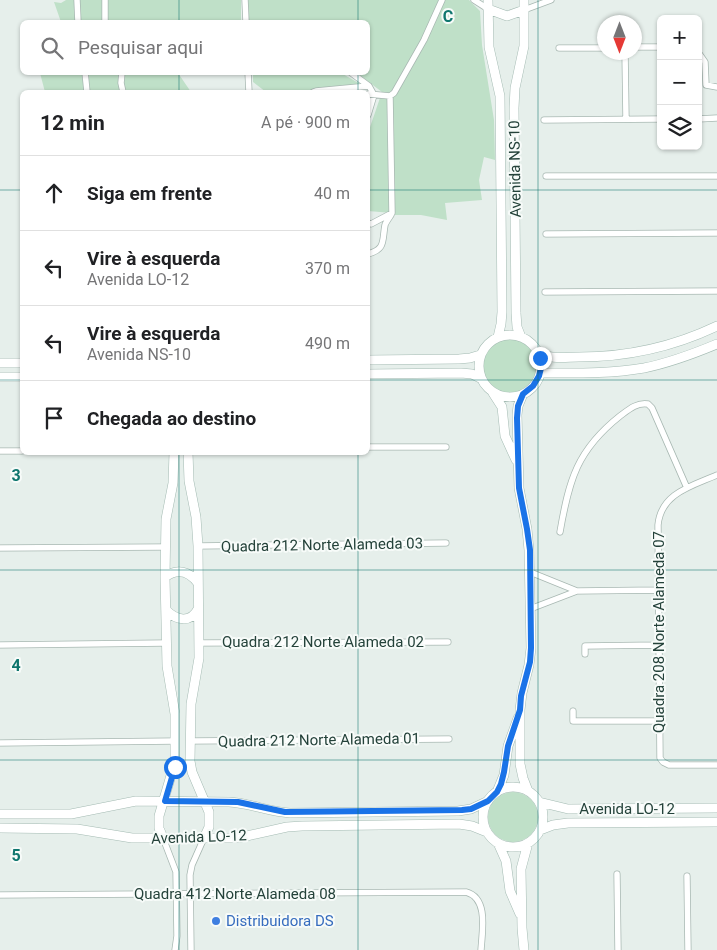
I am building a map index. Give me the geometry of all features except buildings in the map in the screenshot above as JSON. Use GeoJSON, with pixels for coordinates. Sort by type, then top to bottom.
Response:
{"type":"FeatureCollection","features":[{"type":"Feature","properties":{"kind":"street"},"geometry":{"type":"LineString","coordinates":[[77,0],[78,20]]}},
{"type":"Feature","properties":{"kind":"street"},"geometry":{"type":"LineString","coordinates":[[105,0],[105,20]]}},
{"type":"Feature","properties":{"kind":"street"},"geometry":{"type":"LineString","coordinates":[[246,0],[246,20]]}},
{"type":"Feature","properties":{"kind":"street"},"geometry":{"type":"LineString","coordinates":[[370,253],[381,247],[385,224],[392,213],[390,96],[397,89],[424,40],[442,0]]}},
{"type":"Feature","properties":{"kind":"street"},"geometry":{"type":"LineString","coordinates":[[474,0],[488,5],[507,16],[551,0]]}},
{"type":"Feature","properties":{"kind":"street","name":"Avenida NS-10"},"geometry":{"type":"LineString","coordinates":[[521,338],[517,327],[516,313],[514,108],[515,88],[524,46],[524,0]]}},
{"type":"Feature","properties":{"kind":"street","name":"Avenida NS-10"},"geometry":{"type":"LineString","coordinates":[[488,5],[489,47],[498,85],[501,123],[502,312],[498,337]]}},
{"type":"Feature","properties":{"kind":"street"},"geometry":{"type":"LineString","coordinates":[[642,47],[657,47]]}},
{"type":"Feature","properties":{"kind":"street"},"geometry":{"type":"LineString","coordinates":[[559,48],[597,48]]}},
{"type":"Feature","properties":{"kind":"street"},"geometry":{"type":"LineString","coordinates":[[702,58],[705,62],[706,86],[717,87]]}},
{"type":"Feature","properties":{"kind":"street"},"geometry":{"type":"LineString","coordinates":[[626,60],[626,119]]}},
{"type":"Feature","properties":{"kind":"street"},"geometry":{"type":"LineString","coordinates":[[85,75],[87,90]]}},
{"type":"Feature","properties":{"kind":"street"},"geometry":{"type":"LineString","coordinates":[[122,75],[121,83],[123,90]]}},
{"type":"Feature","properties":{"kind":"street"},"geometry":{"type":"LineString","coordinates":[[248,75],[249,90]]}},
{"type":"Feature","properties":{"kind":"street"},"geometry":{"type":"LineString","coordinates":[[354,75],[369,86],[371,94],[390,96]]}},
{"type":"Feature","properties":{"kind":"street"},"geometry":{"type":"LineString","coordinates":[[327,90],[369,86]]}},
{"type":"Feature","properties":{"kind":"street"},"geometry":{"type":"LineString","coordinates":[[702,118],[717,118]]}},
{"type":"Feature","properties":{"kind":"street"},"geometry":{"type":"LineString","coordinates":[[544,120],[657,119]]}},
{"type":"Feature","properties":{"kind":"street"},"geometry":{"type":"LineString","coordinates":[[546,176],[717,176]]}},
{"type":"Feature","properties":{"kind":"street"},"geometry":{"type":"LineString","coordinates":[[370,224],[392,213]]}},
{"type":"Feature","properties":{"kind":"street"},"geometry":{"type":"LineString","coordinates":[[546,234],[717,233]]}},
{"type":"Feature","properties":{"kind":"street"},"geometry":{"type":"LineString","coordinates":[[545,292],[717,291]]}},
{"type":"Feature","properties":{"kind":"street"},"geometry":{"type":"LineString","coordinates":[[538,352],[552,357],[623,355],[675,344],[717,326]]}},
{"type":"Feature","properties":{"kind":"street"},"geometry":{"type":"LineString","coordinates":[[493,392],[508,397],[523,394],[535,384],[540,373],[541,362],[538,352],[530,343],[511,335],[498,337],[488,344],[480,355],[478,370],[480,378],[493,392],[502,407],[504,433],[516,458],[518,473]]}},
{"type":"Feature","properties":{"kind":"street"},"geometry":{"type":"LineString","coordinates":[[540,373],[599,372],[646,368],[678,359],[717,344]]}},
{"type":"Feature","properties":{"kind":"street"},"geometry":{"type":"LineString","coordinates":[[370,360],[459,360],[480,355]]}},
{"type":"Feature","properties":{"kind":"street"},"geometry":{"type":"LineString","coordinates":[[0,363],[20,363]]}},
{"type":"Feature","properties":{"kind":"street"},"geometry":{"type":"LineString","coordinates":[[370,374],[461,373],[472,374],[480,378]]}},
{"type":"Feature","properties":{"kind":"street"},"geometry":{"type":"LineString","coordinates":[[0,377],[20,377]]}},
{"type":"Feature","properties":{"kind":"street"},"geometry":{"type":"LineString","coordinates":[[498,843],[515,847],[528,843],[540,830],[543,816],[539,802],[528,791],[520,764],[521,696],[531,655],[529,538],[519,490],[518,473],[517,412],[523,394]]}},
{"type":"Feature","properties":{"kind":"street"},"geometry":{"type":"LineString","coordinates":[[560,532],[569,486],[577,466],[587,449],[598,435],[614,421],[640,404],[648,404],[652,408],[687,488],[717,475]]}},
{"type":"Feature","properties":{"kind":"street"},"geometry":{"type":"LineString","coordinates":[[370,447],[446,447]]}},
{"type":"Feature","properties":{"kind":"street"},"geometry":{"type":"LineString","coordinates":[[0,451],[20,450]]}},
{"type":"Feature","properties":{"kind":"street"},"geometry":{"type":"LineString","coordinates":[[174,455],[174,473],[166,519],[164,577],[167,666],[176,714],[175,767],[159,816],[159,823],[176,872],[175,950]]}},
{"type":"Feature","properties":{"kind":"street"},"geometry":{"type":"LineString","coordinates":[[188,455],[189,481],[197,525],[198,546],[198,669],[191,704],[190,741],[192,772],[210,818],[209,828],[190,872],[191,950]]}},
{"type":"Feature","properties":{"kind":"street","name":"Quadra 208 Norte Alameda 07"},"geometry":{"type":"LineString","coordinates":[[687,488],[676,493],[667,502],[661,510],[659,519],[660,758],[665,763],[671,765],[717,765]]}},
{"type":"Feature","properties":{"kind":"street","name":"Quadra 212 Norte Alameda 03"},"geometry":{"type":"LineString","coordinates":[[198,546],[446,543]]}},
{"type":"Feature","properties":{"kind":"street"},"geometry":{"type":"LineString","coordinates":[[0,548],[165,547]]}},
{"type":"Feature","properties":{"kind":"street"},"geometry":{"type":"LineString","coordinates":[[164,577],[177,572],[187,573],[192,575],[198,583]]}},
{"type":"Feature","properties":{"kind":"street"},"geometry":{"type":"LineString","coordinates":[[530,572],[577,591]]}},
{"type":"Feature","properties":{"kind":"street"},"geometry":{"type":"LineString","coordinates":[[530,609],[577,591],[659,590]]}},
{"type":"Feature","properties":{"kind":"street"},"geometry":{"type":"LineString","coordinates":[[166,610],[172,616],[184,619],[192,617],[198,609]]}},
{"type":"Feature","properties":{"kind":"street","name":"Quadra 212 Norte Alameda 02"},"geometry":{"type":"LineString","coordinates":[[198,643],[448,642]]}},
{"type":"Feature","properties":{"kind":"street"},"geometry":{"type":"LineString","coordinates":[[0,645],[166,643]]}},
{"type":"Feature","properties":{"kind":"street"},"geometry":{"type":"LineString","coordinates":[[585,654],[585,646],[659,645]]}},
{"type":"Feature","properties":{"kind":"street"},"geometry":{"type":"LineString","coordinates":[[520,710],[508,746],[504,775],[497,792],[488,801],[483,817],[487,832],[498,843],[506,861],[509,889],[522,919]]}},
{"type":"Feature","properties":{"kind":"street"},"geometry":{"type":"LineString","coordinates":[[573,711],[573,721],[660,721]]}},
{"type":"Feature","properties":{"kind":"street","name":"Quadra 212 Norte Alameda 01"},"geometry":{"type":"LineString","coordinates":[[190,741],[449,739]]}},
{"type":"Feature","properties":{"kind":"street"},"geometry":{"type":"LineString","coordinates":[[0,743],[176,741]]}},
{"type":"Feature","properties":{"kind":"street"},"geometry":{"type":"LineString","coordinates":[[497,792],[512,787],[528,791]]}},
{"type":"Feature","properties":{"kind":"street","name":"Avenida LO-12"},"geometry":{"type":"LineString","coordinates":[[0,814],[71,814],[126,802],[238,802],[276,812],[290,813],[461,810],[471,809],[488,801]]}},
{"type":"Feature","properties":{"kind":"street","name":"Avenida LO-12"},"geometry":{"type":"LineString","coordinates":[[539,802],[568,809],[717,808]]}},
{"type":"Feature","properties":{"kind":"street","name":"Avenida LO-12"},"geometry":{"type":"LineString","coordinates":[[540,830],[564,823],[717,822]]}},
{"type":"Feature","properties":{"kind":"street","name":"Avenida LO-12"},"geometry":{"type":"LineString","coordinates":[[0,828],[69,828],[132,838],[242,837],[288,827],[314,825],[459,824],[472,826],[487,832]]}},
{"type":"Feature","properties":{"kind":"street"},"geometry":{"type":"LineString","coordinates":[[524,950],[521,866],[528,843]]}},
{"type":"Feature","properties":{"kind":"street"},"geometry":{"type":"LineString","coordinates":[[617,874],[618,950]]}},
{"type":"Feature","properties":{"kind":"street"},"geometry":{"type":"LineString","coordinates":[[687,876],[688,950]]}},
{"type":"Feature","properties":{"kind":"street","name":"Quadra 412 Norte Alameda 08"},"geometry":{"type":"LineString","coordinates":[[0,895],[469,893],[476,898],[481,906],[481,950]]}},
{"type":"Feature","properties":{"kind":"green space"},"geometry":{"type":"Polygon","coordinates":[[[66,0],[241,0],[241,20],[60,20],[54,2],[61,3],[66,0]]]}},
{"type":"Feature","properties":{"kind":"green space"},"geometry":{"type":"Polygon","coordinates":[[[247,0],[469,0],[480,11],[482,45],[494,120],[495,160],[484,157],[479,180],[482,200],[445,203],[447,220],[421,215],[395,215],[392,213],[370,211],[370,127],[382,92],[360,75],[370,75],[370,20],[248,20],[247,0]]]}},
{"type":"Feature","properties":{"kind":"green space"},"geometry":{"type":"Polygon","coordinates":[[[41,75],[179,75],[190,90],[44,90],[41,75]]]}},
{"type":"Feature","properties":{"kind":"green space"},"geometry":{"type":"Polygon","coordinates":[[[253,75],[344,75],[362,85],[326,90],[263,90],[253,82],[253,75]]]}},
{"type":"Feature","properties":{"kind":"green space"},"geometry":{"type":"Polygon","coordinates":[[[510,338],[525,343],[533,351],[538,366],[533,381],[525,389],[510,394],[495,389],[487,381],[482,366],[487,351],[495,343],[510,338]]]}},
{"type":"Feature","properties":{"kind":"green space"},"geometry":{"type":"Polygon","coordinates":[[[508,792],[518,792],[531,799],[538,812],[538,822],[531,835],[518,842],[508,842],[499,838],[492,831],[488,822],[488,812],[492,803],[499,796],[508,792]]]}},
{"type":"Feature","properties":{"kind":"place","name":"Distribuidora DS"},"geometry":{"type":"Point","coordinates":[216,921]}},
{"type":"Feature","properties":{"kind":"route"},"geometry":{"type":"LineString","coordinates":[[175,767],[165,801],[238,802],[278,812],[290,813],[462,810],[477,807],[488,801],[497,792],[504,775],[508,746],[520,710],[521,696],[531,655],[530,550],[519,488],[517,412],[523,394],[528,392],[537,381],[541,368],[540,358]]}}]}
